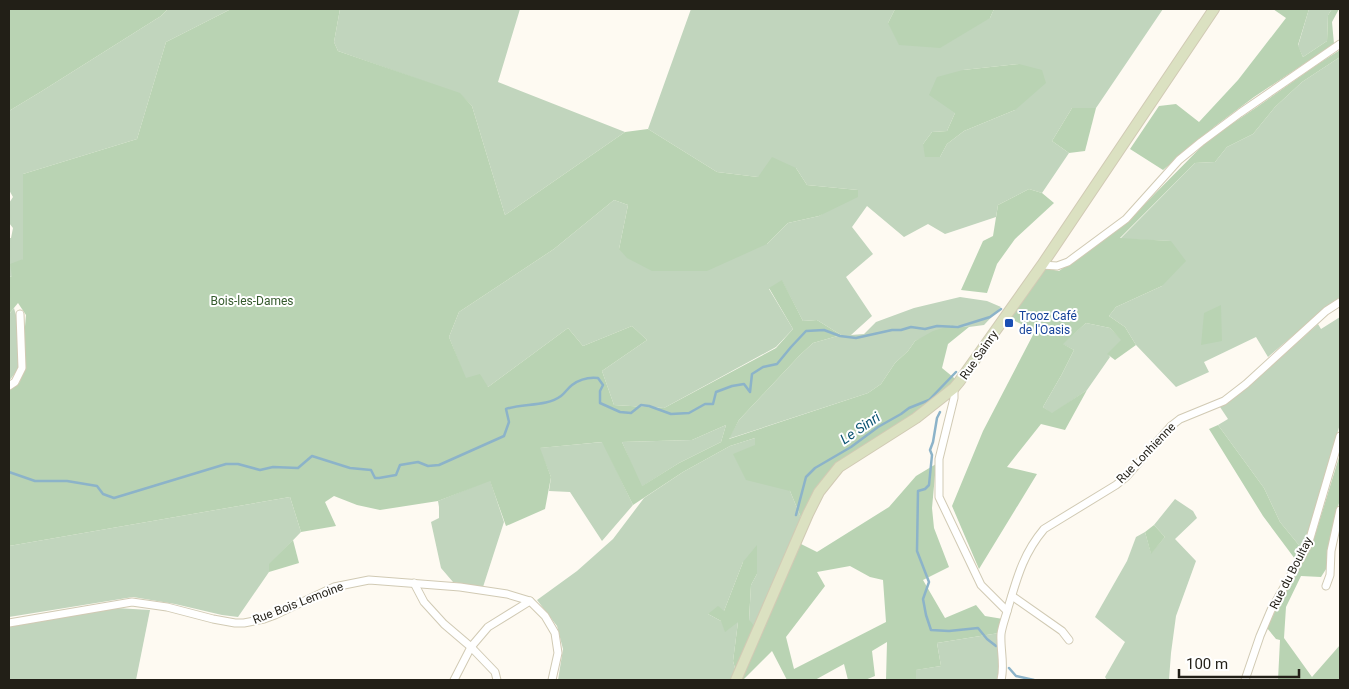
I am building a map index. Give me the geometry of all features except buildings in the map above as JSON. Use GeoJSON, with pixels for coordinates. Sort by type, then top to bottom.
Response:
{"type":"FeatureCollection","features":[{"type":"Feature","properties":{"kind":"street","name":"Rue Sainry"},"geometry":{"type":"LineString","coordinates":[[736,680],[819,492],[839,467],[916,418],[954,388],[1042,265],[1214,9]]}},
{"type":"Feature","properties":{"kind":"street"},"geometry":{"type":"LineString","coordinates":[[1042,265],[1057,266],[1068,262],[1126,219],[1186,154],[1240,113],[1340,44]]}},
{"type":"Feature","properties":{"kind":"street","name":"Rue Lonhienne"},"geometry":{"type":"LineString","coordinates":[[1001,680],[1003,663],[1001,633],[1007,611],[1024,559],[1044,529],[1116,485],[1134,469],[1171,426],[1180,419],[1224,401],[1246,384],[1326,311],[1340,302]]}},
{"type":"Feature","properties":{"kind":"street"},"geometry":{"type":"LineString","coordinates":[[9,386],[15,382],[22,368],[20,314]]}},
{"type":"Feature","properties":{"kind":"street"},"geometry":{"type":"LineString","coordinates":[[954,388],[954,398],[939,460],[939,497],[981,584],[1007,611]]}},
{"type":"Feature","properties":{"kind":"street","name":"Rue du Boultay"},"geometry":{"type":"LineString","coordinates":[[1245,680],[1271,610],[1308,545],[1340,436]]}},
{"type":"Feature","properties":{"kind":"street"},"geometry":{"type":"LineString","coordinates":[[1326,586],[1330,575],[1331,551],[1340,510]]}},
{"type":"Feature","properties":{"kind":"street","name":"Rue Bois Lemoine"},"geometry":{"type":"LineString","coordinates":[[9,623],[132,602],[168,607],[213,619],[244,623],[264,618],[323,591],[369,580],[460,587],[507,594],[530,601]]}},
{"type":"Feature","properties":{"kind":"street"},"geometry":{"type":"LineString","coordinates":[[414,584],[424,602],[444,624],[471,647],[495,672],[496,680]]}},
{"type":"Feature","properties":{"kind":"street"},"geometry":{"type":"LineString","coordinates":[[1012,596],[1062,631],[1069,640]]}},
{"type":"Feature","properties":{"kind":"street"},"geometry":{"type":"LineString","coordinates":[[454,680],[471,647],[488,627],[530,601],[545,616],[556,633],[558,653],[552,680]]}},
{"type":"Feature","properties":{"kind":"green space"},"geometry":{"type":"Polygon","coordinates":[[[9,9],[168,9],[161,16],[9,111],[9,9]]]}},
{"type":"Feature","properties":{"kind":"green space"},"geometry":{"type":"Polygon","coordinates":[[[168,9],[231,9],[166,42],[137,139],[23,174],[23,259],[12,276],[9,277],[9,238],[11,238],[13,228],[9,223],[9,203],[13,197],[9,190],[9,111],[161,16],[168,9]]]}},
{"type":"Feature","properties":{"kind":"green space","name":"Bois-les-Dames"},"geometry":{"type":"Polygon","coordinates":[[[231,9],[340,9],[334,42],[338,51],[460,93],[472,106],[505,215],[625,132],[648,129],[717,172],[758,177],[772,157],[796,168],[807,185],[858,190],[858,197],[819,216],[788,223],[767,244],[707,271],[652,271],[627,258],[619,249],[628,205],[614,200],[554,249],[459,312],[449,337],[466,378],[480,374],[488,387],[568,328],[583,346],[632,326],[647,340],[602,371],[614,405],[664,408],[776,348],[793,329],[769,288],[782,280],[803,321],[817,320],[841,335],[813,343],[800,355],[739,420],[729,439],[868,393],[881,384],[895,363],[908,351],[915,341],[933,331],[952,325],[969,327],[948,344],[942,368],[959,382],[839,467],[802,520],[790,491],[746,480],[733,454],[755,445],[755,438],[730,446],[683,472],[633,505],[602,442],[540,448],[551,477],[545,509],[506,526],[490,481],[438,501],[380,510],[357,505],[334,496],[325,502],[336,526],[301,532],[290,497],[9,546],[9,389],[20,382],[26,315],[18,303],[9,314],[9,277],[12,276],[10,264],[23,259],[23,174],[137,139],[166,42],[231,9]],[[726,425],[692,440],[622,442],[642,486],[679,463],[721,442],[726,425]]]}},
{"type":"Feature","properties":{"kind":"green space"},"geometry":{"type":"Polygon","coordinates":[[[340,9],[520,9],[498,82],[625,132],[505,215],[472,106],[460,94],[338,51],[334,42],[340,9]]]}},
{"type":"Feature","properties":{"kind":"green space"},"geometry":{"type":"Polygon","coordinates":[[[691,9],[895,9],[888,23],[990,18],[994,9],[1163,9],[1096,108],[1072,108],[1052,141],[1069,153],[1042,193],[1029,189],[998,205],[996,217],[945,234],[928,224],[904,237],[867,206],[852,227],[873,254],[846,277],[872,316],[851,335],[864,334],[876,322],[914,308],[960,297],[987,301],[1001,307],[984,325],[969,327],[952,325],[915,341],[908,351],[895,363],[881,384],[868,393],[728,439],[739,420],[813,343],[841,335],[817,320],[803,321],[782,281],[769,289],[793,329],[776,347],[664,408],[614,405],[602,371],[647,340],[632,326],[583,346],[568,328],[488,387],[465,378],[449,337],[459,312],[554,249],[614,200],[628,205],[619,249],[767,244],[788,223],[819,216],[858,190],[807,185],[796,168],[758,177],[717,172],[648,129],[691,9]],[[1019,64],[963,70],[955,113],[947,131],[932,132],[923,144],[940,157],[947,144],[964,131],[1015,110],[1019,64]]]}},
{"type":"Feature","properties":{"kind":"green space"},"geometry":{"type":"Polygon","coordinates":[[[895,9],[994,9],[990,18],[940,48],[899,45],[888,23],[895,9]]]}},
{"type":"Feature","properties":{"kind":"green space"},"geometry":{"type":"Polygon","coordinates":[[[1273,9],[1309,9],[1298,45],[1303,57],[1327,41],[1328,15],[1332,9],[1339,9],[1332,22],[1334,44],[1254,97],[1214,127],[1163,170],[1130,149],[1159,106],[1176,104],[1199,122],[1238,80],[1286,18],[1273,9]]]}},
{"type":"Feature","properties":{"kind":"green space"},"geometry":{"type":"Polygon","coordinates":[[[1309,9],[1332,9],[1328,15],[1327,41],[1303,57],[1298,46],[1309,9]]]}},
{"type":"Feature","properties":{"kind":"green space"},"geometry":{"type":"Polygon","coordinates":[[[1340,50],[1340,57],[1302,82],[1275,107],[1253,134],[1227,147],[1215,162],[1195,163],[1120,238],[1171,241],[1186,261],[1162,286],[1116,307],[1109,316],[1125,327],[1136,345],[1115,360],[1107,354],[1121,340],[1110,328],[1086,323],[1063,344],[1074,350],[1043,407],[1052,413],[1087,390],[1065,430],[1041,424],[1007,467],[1037,474],[979,569],[952,506],[983,431],[1035,331],[1009,318],[1044,268],[1059,271],[1126,223],[1209,139],[1340,50]]]}},
{"type":"Feature","properties":{"kind":"green space"},"geometry":{"type":"Polygon","coordinates":[[[1340,57],[1340,297],[1268,357],[1256,337],[1204,362],[1209,372],[1176,387],[1136,345],[1125,327],[1109,316],[1116,307],[1162,286],[1171,241],[1120,239],[1195,163],[1215,162],[1227,147],[1253,134],[1275,107],[1302,82],[1340,57]]]}},
{"type":"Feature","properties":{"kind":"green space"},"geometry":{"type":"Polygon","coordinates":[[[1019,64],[1042,70],[1046,83],[1015,110],[964,131],[947,144],[940,157],[925,157],[923,144],[932,132],[947,131],[955,113],[929,95],[937,77],[963,70],[1019,64]]]}},
{"type":"Feature","properties":{"kind":"green space"},"geometry":{"type":"Polygon","coordinates":[[[1072,108],[1096,108],[1085,151],[1069,153],[1052,141],[1072,108]]]}},
{"type":"Feature","properties":{"kind":"green space"},"geometry":{"type":"Polygon","coordinates":[[[1029,189],[1042,193],[1054,203],[1015,239],[997,264],[987,293],[961,290],[983,241],[993,236],[998,205],[1029,189]]]}},
{"type":"Feature","properties":{"kind":"green space"},"geometry":{"type":"Polygon","coordinates":[[[1221,305],[1222,341],[1201,345],[1204,313],[1221,305]]]}},
{"type":"Feature","properties":{"kind":"green space"},"geometry":{"type":"Polygon","coordinates":[[[14,308],[19,326],[19,368],[9,381],[9,314],[14,308]]]}},
{"type":"Feature","properties":{"kind":"green space"},"geometry":{"type":"Polygon","coordinates":[[[1340,317],[1340,424],[1303,550],[1280,522],[1264,488],[1218,425],[1228,419],[1220,407],[1247,388],[1318,324],[1321,329],[1340,317]]]}},
{"type":"Feature","properties":{"kind":"green space"},"geometry":{"type":"Polygon","coordinates":[[[1086,323],[1110,328],[1122,340],[1108,354],[1110,357],[1087,390],[1052,414],[1043,407],[1074,350],[1062,344],[1086,323]]]}},
{"type":"Feature","properties":{"kind":"green space"},"geometry":{"type":"Polygon","coordinates":[[[726,425],[721,442],[679,463],[641,487],[622,442],[692,440],[726,425]]]}},
{"type":"Feature","properties":{"kind":"green space"},"geometry":{"type":"Polygon","coordinates":[[[1218,425],[1264,488],[1280,522],[1303,550],[1295,559],[1263,516],[1209,429],[1218,425]]]}},
{"type":"Feature","properties":{"kind":"green space"},"geometry":{"type":"Polygon","coordinates":[[[755,438],[755,445],[790,491],[802,520],[757,628],[749,621],[751,585],[757,574],[743,562],[724,611],[708,614],[721,621],[738,622],[733,661],[737,676],[734,680],[558,680],[563,649],[557,626],[537,600],[577,571],[613,539],[644,498],[683,472],[730,446],[755,438]]]}},
{"type":"Feature","properties":{"kind":"green space"},"geometry":{"type":"Polygon","coordinates":[[[603,442],[633,505],[602,541],[570,492],[549,491],[551,477],[539,448],[603,442]]]}},
{"type":"Feature","properties":{"kind":"green space"},"geometry":{"type":"Polygon","coordinates":[[[1340,454],[1340,499],[1331,535],[1327,558],[1328,566],[1321,577],[1301,576],[1286,607],[1284,638],[1312,677],[1340,645],[1340,680],[1278,680],[1280,640],[1276,639],[1267,628],[1285,591],[1311,548],[1340,454]]]}},
{"type":"Feature","properties":{"kind":"green space"},"geometry":{"type":"Polygon","coordinates":[[[936,464],[932,508],[934,528],[949,567],[923,580],[945,618],[976,605],[985,616],[1003,619],[999,633],[937,643],[941,666],[916,670],[916,680],[886,680],[887,642],[872,651],[875,676],[865,680],[848,680],[844,664],[815,680],[787,680],[772,651],[743,680],[740,680],[801,544],[817,552],[889,507],[916,476],[936,464]],[[850,566],[817,572],[825,586],[786,637],[794,669],[886,622],[883,580],[870,577],[850,566]]]}},
{"type":"Feature","properties":{"kind":"green space"},"geometry":{"type":"Polygon","coordinates":[[[490,480],[504,522],[483,587],[453,582],[441,568],[431,522],[439,518],[438,501],[490,480]]]}},
{"type":"Feature","properties":{"kind":"green space"},"geometry":{"type":"Polygon","coordinates":[[[290,497],[301,532],[270,564],[269,572],[238,617],[133,597],[9,617],[9,546],[290,497]]]}},
{"type":"Feature","properties":{"kind":"green space"},"geometry":{"type":"Polygon","coordinates":[[[1175,499],[1193,511],[1197,518],[1175,539],[1196,561],[1176,616],[1169,680],[1107,680],[1105,677],[1125,642],[1095,617],[1127,561],[1136,537],[1145,532],[1151,553],[1165,537],[1154,525],[1175,499]]]}},
{"type":"Feature","properties":{"kind":"green space"},"geometry":{"type":"Polygon","coordinates":[[[1154,525],[1165,537],[1151,554],[1145,532],[1154,525]]]}},
{"type":"Feature","properties":{"kind":"green space"},"geometry":{"type":"Polygon","coordinates":[[[293,540],[299,563],[269,572],[269,564],[293,540]]]}},
{"type":"Feature","properties":{"kind":"green space"},"geometry":{"type":"Polygon","coordinates":[[[757,545],[757,574],[751,585],[749,620],[757,628],[737,676],[733,661],[738,622],[725,632],[721,621],[708,614],[718,606],[724,611],[743,562],[757,545]]]}},
{"type":"Feature","properties":{"kind":"green space"},"geometry":{"type":"Polygon","coordinates":[[[116,608],[150,610],[136,680],[9,680],[9,626],[116,608]]]}},
{"type":"Feature","properties":{"kind":"green space"},"geometry":{"type":"Polygon","coordinates":[[[999,633],[1000,663],[997,680],[916,680],[915,670],[941,666],[937,643],[999,633]]]}},
{"type":"Feature","properties":{"kind":"waterway"},"geometry":{"type":"LineString","coordinates":[[9,472],[35,481],[67,481],[97,486],[103,494],[114,498],[226,464],[238,464],[260,470],[273,467],[298,468],[312,456],[350,468],[371,470],[375,478],[379,478],[396,475],[400,465],[418,462],[428,466],[439,465],[504,436],[509,422],[506,409],[548,402],[562,395],[578,381],[585,379],[598,378],[603,385],[600,391],[600,403],[620,412],[631,413],[641,405],[671,414],[689,413],[705,404],[713,404],[716,392],[732,386],[744,384],[750,392],[752,374],[763,367],[777,364],[806,331],[824,330],[840,336],[856,338],[911,327],[925,329],[937,326],[958,327],[990,317],[1001,309]]}},
{"type":"Feature","properties":{"kind":"waterway","name":"Le Sinri"},"geometry":{"type":"LineString","coordinates":[[796,515],[806,477],[815,468],[851,447],[878,427],[909,408],[929,400],[956,372]]}},
{"type":"Feature","properties":{"kind":"waterway"},"geometry":{"type":"LineString","coordinates":[[940,412],[930,450],[932,455],[929,485],[925,489],[918,491],[917,551],[929,582],[923,599],[926,615],[931,630],[949,631],[978,628],[996,646]]}},
{"type":"Feature","properties":{"kind":"waterway"},"geometry":{"type":"LineString","coordinates":[[1009,668],[1016,676],[1034,680]]}},
{"type":"Feature","properties":{"kind":"place","name":"Trooz Café de l'Oasis"},"geometry":{"type":"Point","coordinates":[1009,323]}}]}
